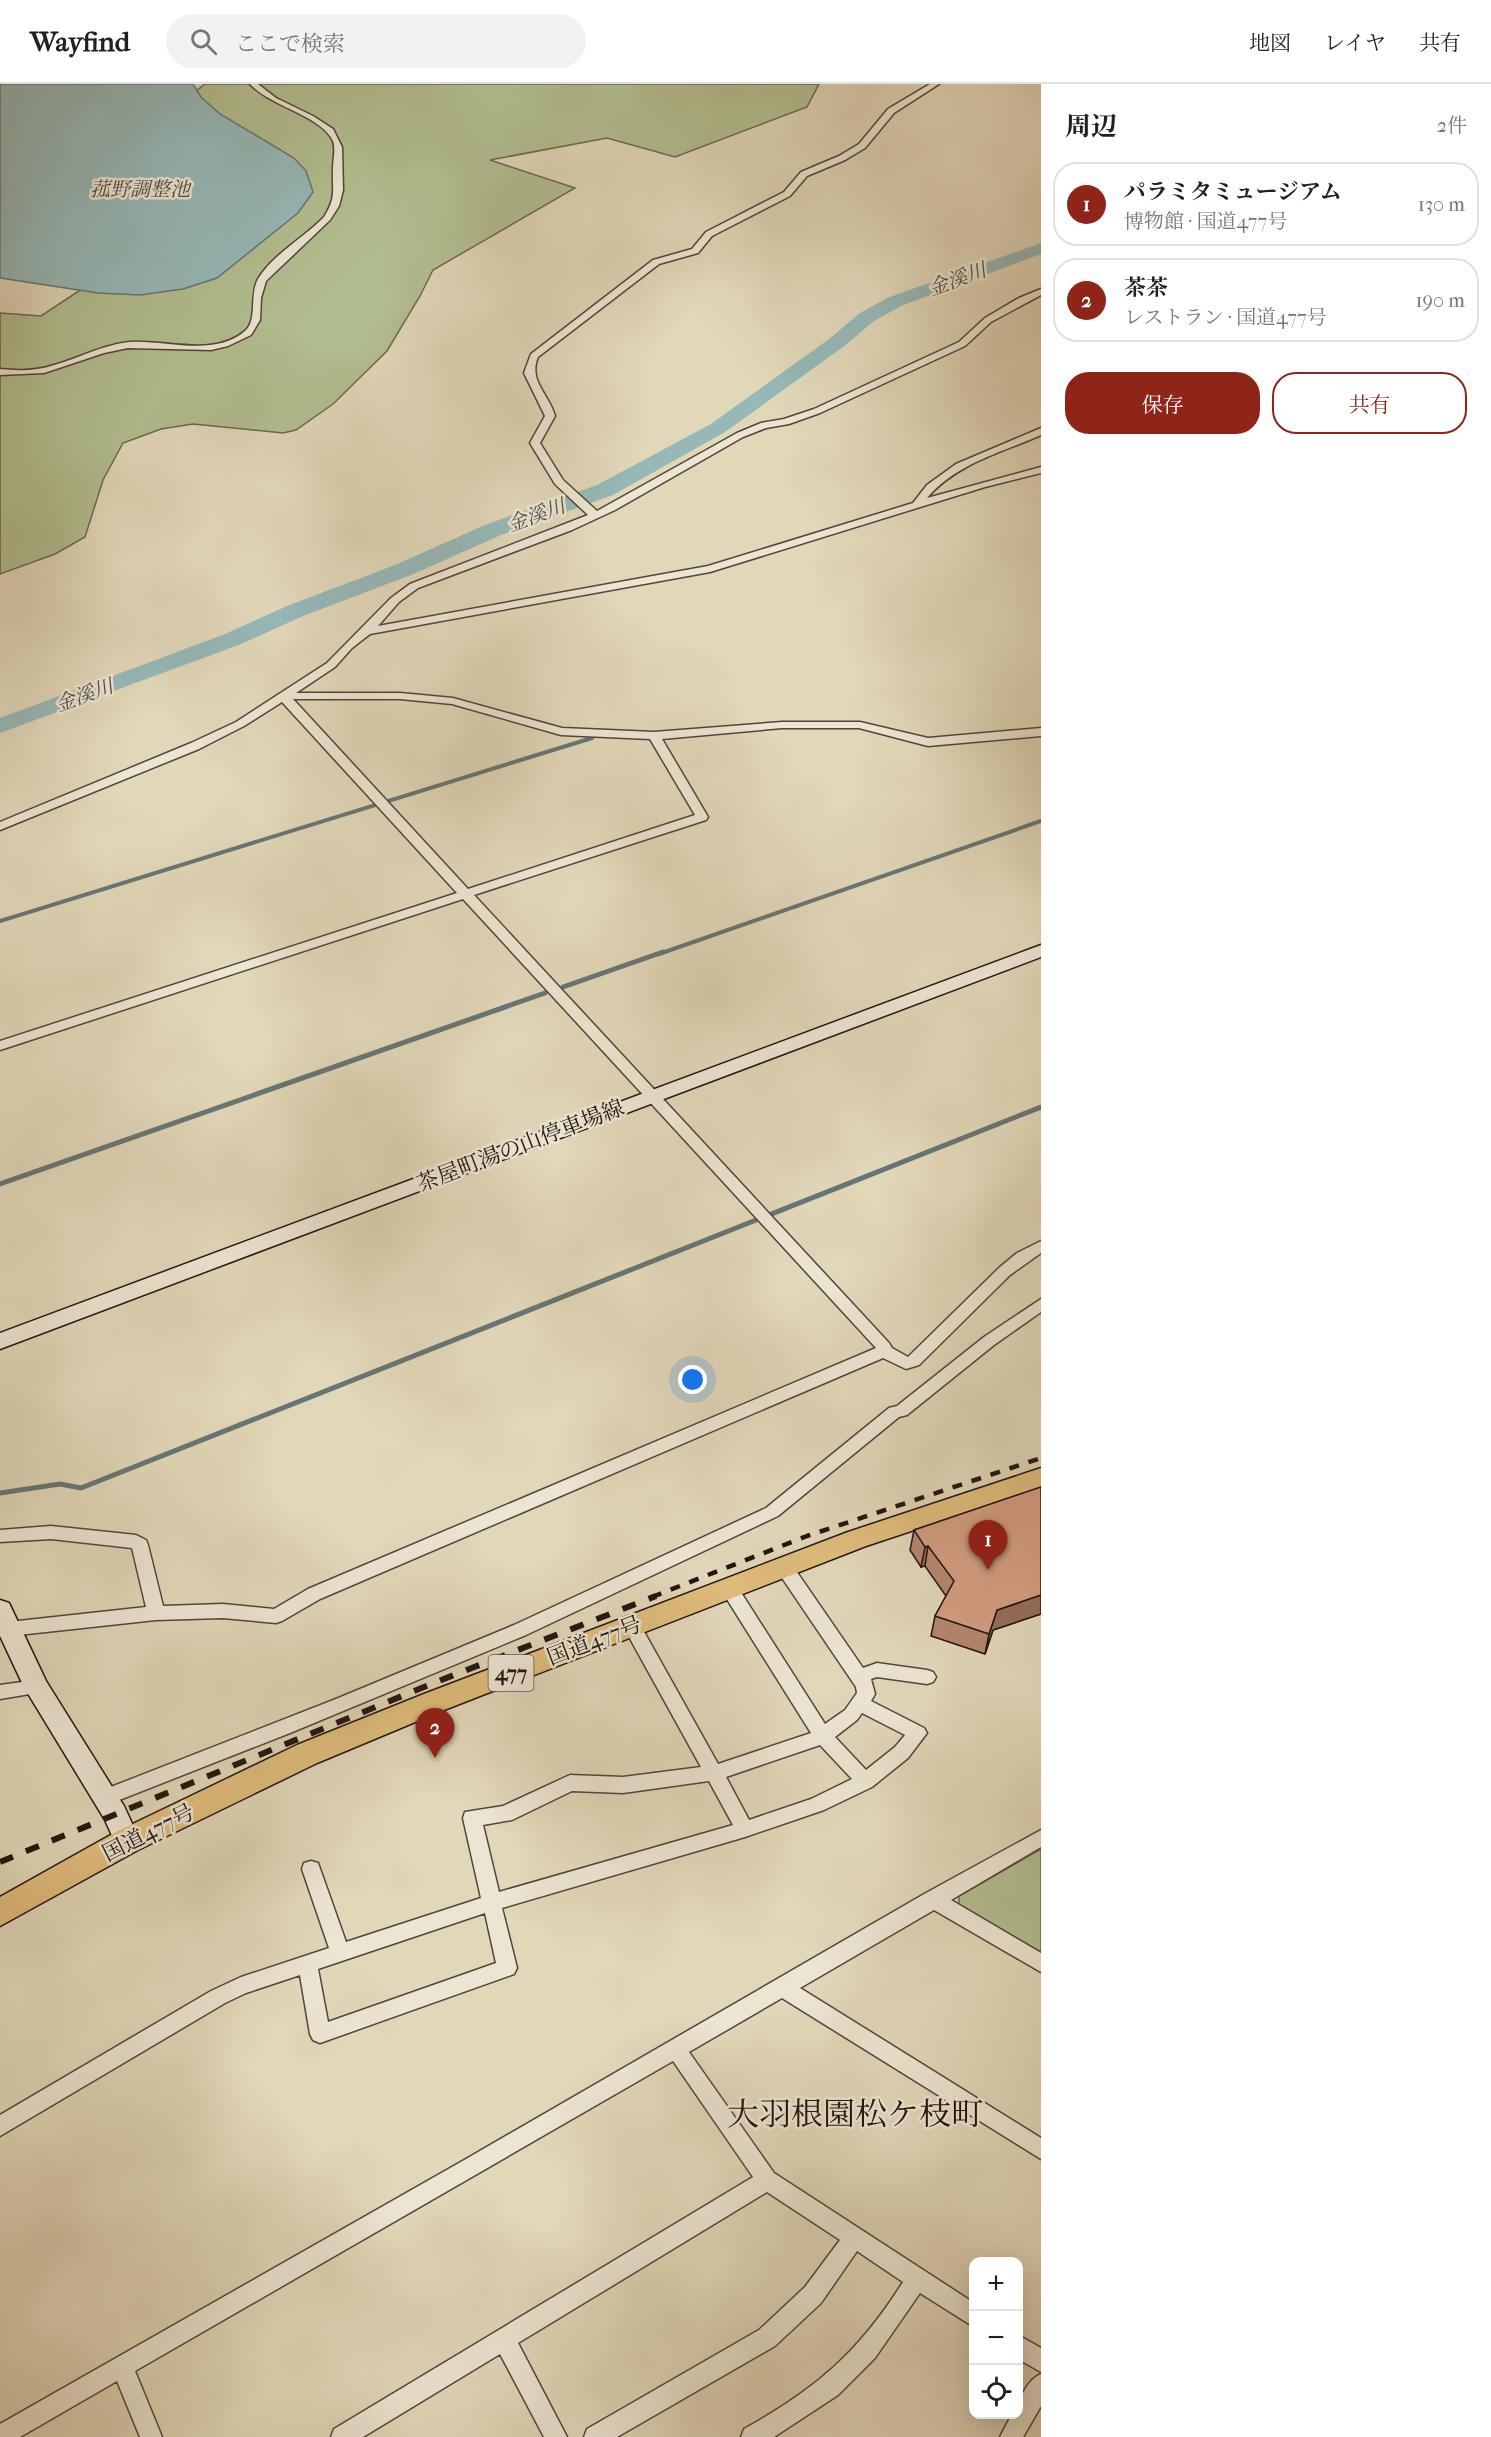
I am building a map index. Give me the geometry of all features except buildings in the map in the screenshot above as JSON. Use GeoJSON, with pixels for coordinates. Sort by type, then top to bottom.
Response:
{"type":"FeatureCollection","features":[{"type":"Feature","properties":{"kind":"highway","name":"国道477号"},"geometry":{"type":"LineString","coordinates":[[0,1913],[127,1841],[307,1754],[729,1587],[857,1539],[1041,1478]]}},
{"type":"Feature","properties":{"kind":"main road","name":"茶屋町湯の山停車場線"},"geometry":{"type":"LineString","coordinates":[[0,1341],[1041,951]]}},
{"type":"Feature","properties":{"kind":"main road"},"geometry":{"type":"LineString","coordinates":[[4,1619],[36,1687],[104,1798],[127,1841]]}},
{"type":"Feature","properties":{"kind":"street"},"geometry":{"type":"LineString","coordinates":[[0,372],[47,370],[103,349],[129,345],[190,349],[216,346],[250,333],[256,322],[254,299],[263,279],[323,222],[335,206],[339,183],[338,146],[329,130],[276,102],[255,84]]}},
{"type":"Feature","properties":{"kind":"street"},"geometry":{"type":"LineString","coordinates":[[594,513],[558,482],[535,443],[550,416],[544,398],[530,381],[528,374],[528,366],[534,356],[656,262],[695,251],[709,234],[787,194],[804,174],[842,158],[862,146],[891,111],[935,84]]}},
{"type":"Feature","properties":{"kind":"street"},"geometry":{"type":"LineString","coordinates":[[0,826],[195,746],[240,724],[331,664],[367,631],[395,600],[414,586],[568,528],[657,483],[740,435],[764,425],[786,422],[817,411],[962,344],[988,320],[1022,300],[1041,292]]}},
{"type":"Feature","properties":{"kind":"street"},"geometry":{"type":"LineString","coordinates":[[918,503],[937,479],[948,471],[980,455],[1019,442],[1041,431]]}},
{"type":"Feature","properties":{"kind":"street"},"geometry":{"type":"LineString","coordinates":[[367,631],[710,569],[918,503],[1041,470]]}},
{"type":"Feature","properties":{"kind":"street"},"geometry":{"type":"LineString","coordinates":[[283,696],[400,696],[453,701],[561,731],[654,736],[782,725],[860,726],[928,742],[1041,732]]}},
{"type":"Feature","properties":{"kind":"street"},"geometry":{"type":"LineString","coordinates":[[283,696],[884,1347],[884,1351],[902,1362],[913,1361],[1005,1271],[1022,1257],[1041,1246]]}},
{"type":"Feature","properties":{"kind":"street"},"geometry":{"type":"LineString","coordinates":[[0,1046],[702,817],[654,736]]}},
{"type":"Feature","properties":{"kind":"street"},"geometry":{"type":"LineString","coordinates":[[104,1798],[240,1747],[444,1664],[579,1604],[772,1512],[895,1412],[901,1411],[989,1341],[1041,1304]]}},
{"type":"Feature","properties":{"kind":"street"},"geometry":{"type":"LineString","coordinates":[[4,1619],[223,1611],[276,1616],[314,1594],[884,1351]]}},
{"type":"Feature","properties":{"kind":"street"},"geometry":{"type":"LineString","coordinates":[[0,1536],[24,1531],[50,1531],[136,1542],[140,1545],[156,1613]]}},
{"type":"Feature","properties":{"kind":"street"},"geometry":{"type":"LineString","coordinates":[[307,1963],[320,2034],[507,1968],[471,1818],[505,1814],[570,1783],[623,1785],[716,1773],[823,1736],[851,1715],[866,1694],[866,1685],[784,1567]]}},
{"type":"Feature","properties":{"kind":"street"},"geometry":{"type":"LineString","coordinates":[[729,1587],[823,1736],[866,1782]]}},
{"type":"Feature","properties":{"kind":"street"},"geometry":{"type":"LineString","coordinates":[[632,1626],[716,1773],[745,1829]]}},
{"type":"Feature","properties":{"kind":"street"},"geometry":{"type":"LineString","coordinates":[[860,1676],[877,1670],[927,1677]]}},
{"type":"Feature","properties":{"kind":"street"},"geometry":{"type":"LineString","coordinates":[[0,1692],[36,1687]]}},
{"type":"Feature","properties":{"kind":"street"},"geometry":{"type":"LineString","coordinates":[[0,2126],[218,1997],[241,1986],[490,1903],[745,1829],[849,1791],[897,1760],[918,1733],[861,1704]]}},
{"type":"Feature","properties":{"kind":"street"},"geometry":{"type":"LineString","coordinates":[[0,2436],[1041,1838]]}},
{"type":"Feature","properties":{"kind":"street"},"geometry":{"type":"LineString","coordinates":[[311,1869],[340,1952]]}},
{"type":"Feature","properties":{"kind":"street"},"geometry":{"type":"LineString","coordinates":[[933,1899],[1041,1963]]}},
{"type":"Feature","properties":{"kind":"street"},"geometry":{"type":"LineString","coordinates":[[782,1987],[1041,2149]]}},
{"type":"Feature","properties":{"kind":"street"},"geometry":{"type":"LineString","coordinates":[[675,2048],[767,2180],[969,2313]]}},
{"type":"Feature","properties":{"kind":"street"},"geometry":{"type":"LineString","coordinates":[[342,2437],[365,2431],[503,2338],[767,2180]]}},
{"type":"Feature","properties":{"kind":"street"},"geometry":{"type":"LineString","coordinates":[[595,2437],[767,2338],[813,2295],[855,2236]]}},
{"type":"Feature","properties":{"kind":"street"},"geometry":{"type":"LineString","coordinates":[[752,2437],[781,2421],[830,2387],[864,2353],[918,2279]]}},
{"type":"Feature","properties":{"kind":"street"},"geometry":{"type":"LineString","coordinates":[[503,2338],[556,2437]]}},
{"type":"Feature","properties":{"kind":"street"},"geometry":{"type":"LineString","coordinates":[[1023,2349],[1041,2361]]}},
{"type":"Feature","properties":{"kind":"street"},"geometry":{"type":"LineString","coordinates":[[122,2367],[151,2437]]}},
{"type":"Feature","properties":{"kind":"street"},"geometry":{"type":"LineString","coordinates":[[1011,2437],[1041,2385]]}},
{"type":"Feature","properties":{"kind":"green space"},"geometry":{"type":"Polygon","coordinates":[[[205,84],[819,84],[807,107],[675,157],[607,138],[490,160],[575,188],[433,270],[387,351],[333,404],[296,430],[283,433],[193,424],[161,429],[123,443],[103,480],[85,537],[55,554],[0,574],[0,313],[41,316],[150,244],[173,109],[205,84]]]}},
{"type":"Feature","properties":{"kind":"green space"},"geometry":{"type":"Polygon","coordinates":[[[1041,1849],[1041,1953],[959,1905],[959,1896],[1041,1849]]]}},
{"type":"Feature","properties":{"kind":"water","name":"菰野調整池"},"geometry":{"type":"Polygon","coordinates":[[[0,84],[193,84],[201,97],[220,114],[294,158],[306,171],[313,192],[298,213],[217,278],[183,289],[140,295],[98,293],[0,278],[0,84]]]}},
{"type":"Feature","properties":{"kind":"waterway","name":"金溪川"},"geometry":{"type":"LineString","coordinates":[[0,726],[233,639],[295,611],[403,570],[493,530],[605,490],[718,428],[836,343],[867,317],[894,302],[1041,248]]}},
{"type":"Feature","properties":{"kind":"waterway"},"geometry":{"type":"LineString","coordinates":[[0,921],[592,738]]}},
{"type":"Feature","properties":{"kind":"waterway"},"geometry":{"type":"LineString","coordinates":[[659,954],[1041,821]]}},
{"type":"Feature","properties":{"kind":"waterway"},"geometry":{"type":"LineString","coordinates":[[563,987],[663,952]]}},
{"type":"Feature","properties":{"kind":"waterway"},"geometry":{"type":"LineString","coordinates":[[0,1184],[545,993]]}},
{"type":"Feature","properties":{"kind":"waterway"},"geometry":{"type":"LineString","coordinates":[[0,1493],[60,1484],[81,1488],[1041,1107]]}},
{"type":"Feature","properties":{"kind":"railway"},"geometry":{"type":"LineString","coordinates":[[652,1597],[807,1536],[1041,1458]]}},
{"type":"Feature","properties":{"kind":"railway"},"geometry":{"type":"LineString","coordinates":[[0,1862],[436,1682],[656,1596]]}},
{"type":"Feature","properties":{"kind":"place","name":"パラミタミュージアム"},"geometry":{"type":"Point","coordinates":[988,1570]}},
{"type":"Feature","properties":{"kind":"place","name":"茶茶"},"geometry":{"type":"Point","coordinates":[435,1758]}},
{"type":"Feature","properties":{"kind":"district","name":"大羽根園松ケ枝町"},"geometry":{"type":"Point","coordinates":[855,2114]}}]}
